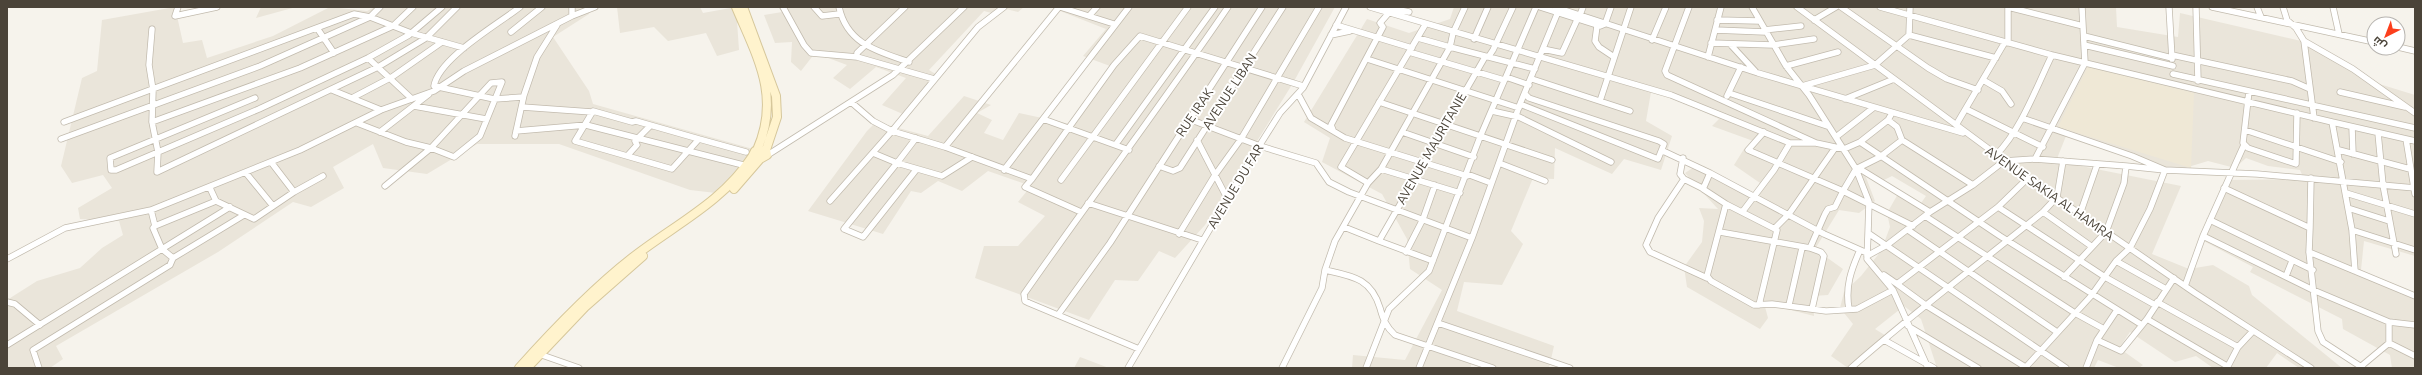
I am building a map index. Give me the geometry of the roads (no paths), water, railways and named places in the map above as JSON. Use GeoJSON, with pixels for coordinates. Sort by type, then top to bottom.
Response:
{"type":"FeatureCollection","features":[{"type":"Feature","properties":{"kind":"street"},"geometry":{"type":"LineString","coordinates":[[178,7],[175,16],[217,7]]}},
{"type":"Feature","properties":{"kind":"street"},"geometry":{"type":"LineString","coordinates":[[61,139],[260,66],[324,39],[370,17],[380,7]]}},
{"type":"Feature","properties":{"kind":"street"},"geometry":{"type":"LineString","coordinates":[[152,122],[280,77],[392,26],[413,7]]}},
{"type":"Feature","properties":{"kind":"street"},"geometry":{"type":"LineString","coordinates":[[255,98],[110,158],[110,168],[112,172],[368,58],[411,33],[442,7]]}},
{"type":"Feature","properties":{"kind":"street"},"geometry":{"type":"LineString","coordinates":[[152,29],[149,65],[153,90],[151,106],[152,122],[158,152],[157,172],[378,67],[426,38],[457,7]]}},
{"type":"Feature","properties":{"kind":"street"},"geometry":{"type":"LineString","coordinates":[[436,89],[433,84],[437,74],[464,48],[491,30],[520,7]]}},
{"type":"Feature","properties":{"kind":"street"},"geometry":{"type":"LineString","coordinates":[[511,32],[542,7]]}},
{"type":"Feature","properties":{"kind":"street"},"geometry":{"type":"LineString","coordinates":[[572,7],[572,16]]}},
{"type":"Feature","properties":{"kind":"street"},"geometry":{"type":"LineString","coordinates":[[380,132],[436,89],[464,71],[572,16],[594,7]]}},
{"type":"Feature","properties":{"kind":"street"},"geometry":{"type":"LineString","coordinates":[[519,368],[558,325],[601,284],[652,243],[720,194],[747,167],[758,153],[767,126],[769,97],[736,7]]}},
{"type":"Feature","properties":{"kind":"street"},"geometry":{"type":"LineString","coordinates":[[527,368],[605,288],[652,249],[726,196],[744,180],[777,117],[776,96],[743,7]]}},
{"type":"Feature","properties":{"kind":"street"},"geometry":{"type":"LineString","coordinates":[[783,7],[801,40],[811,53],[857,57],[934,79]]}},
{"type":"Feature","properties":{"kind":"street"},"geometry":{"type":"LineString","coordinates":[[814,7],[822,16],[839,14]]}},
{"type":"Feature","properties":{"kind":"street"},"geometry":{"type":"LineString","coordinates":[[839,7],[839,14],[851,34],[858,42],[909,62]]}},
{"type":"Feature","properties":{"kind":"street"},"geometry":{"type":"LineString","coordinates":[[857,57],[857,53],[905,7]]}},
{"type":"Feature","properties":{"kind":"street"},"geometry":{"type":"LineString","coordinates":[[954,7],[963,8]]}},
{"type":"Feature","properties":{"kind":"street"},"geometry":{"type":"LineString","coordinates":[[830,200],[892,131],[978,27],[1004,7]]}},
{"type":"Feature","properties":{"kind":"street"},"geometry":{"type":"LineString","coordinates":[[945,147],[1060,7],[1114,24]]}},
{"type":"Feature","properties":{"kind":"street"},"geometry":{"type":"LineString","coordinates":[[1090,16],[1098,7]]}},
{"type":"Feature","properties":{"kind":"street"},"geometry":{"type":"LineString","coordinates":[[1004,170],[1114,24],[1129,7]]}},
{"type":"Feature","properties":{"kind":"street"},"geometry":{"type":"LineString","coordinates":[[1061,180],[1188,7]]}},
{"type":"Feature","properties":{"kind":"street"},"geometry":{"type":"LineString","coordinates":[[1116,144],[1215,7]]}},
{"type":"Feature","properties":{"kind":"street"},"geometry":{"type":"LineString","coordinates":[[1139,349],[1025,301],[1024,294],[1081,212],[1130,150],[1228,7]]}},
{"type":"Feature","properties":{"kind":"street","name":"RUE IRAK"},"geometry":{"type":"LineString","coordinates":[[1058,315],[1126,217],[1158,166],[1228,62],[1262,7]]}},
{"type":"Feature","properties":{"kind":"street","name":"AVENUE LIBAN"},"geometry":{"type":"LineString","coordinates":[[1158,166],[1173,171],[1180,168],[1283,7]]}},
{"type":"Feature","properties":{"kind":"street"},"geometry":{"type":"LineString","coordinates":[[1179,234],[1215,175],[1241,139],[1319,7]]}},
{"type":"Feature","properties":{"kind":"street","name":"AVENUE DU FAR"},"geometry":{"type":"LineString","coordinates":[[1128,368],[1227,198],[1280,113],[1298,94],[1303,86],[1346,7]]}},
{"type":"Feature","properties":{"kind":"street"},"geometry":{"type":"LineString","coordinates":[[1370,7],[1387,14],[1495,45],[1540,56],[1670,95],[1790,143],[1816,143]]}},
{"type":"Feature","properties":{"kind":"street"},"geometry":{"type":"LineString","coordinates":[[1386,7],[1409,12]]}},
{"type":"Feature","properties":{"kind":"street"},"geometry":{"type":"LineString","coordinates":[[1403,7],[1409,12]]}},
{"type":"Feature","properties":{"kind":"street"},"geometry":{"type":"LineString","coordinates":[[1282,368],[1322,288],[1325,270],[1335,241],[1368,183],[1381,169],[1442,63],[1450,46],[1453,33],[1465,7]]}},
{"type":"Feature","properties":{"kind":"street"},"geometry":{"type":"LineString","coordinates":[[1474,39],[1488,7]]}},
{"type":"Feature","properties":{"kind":"street","name":"AVENUE MAURITANIE"},"geometry":{"type":"LineString","coordinates":[[1379,241],[1395,210],[1424,163],[1465,90],[1485,57],[1489,56],[1513,7]]}},
{"type":"Feature","properties":{"kind":"street"},"geometry":{"type":"LineString","coordinates":[[1366,368],[1384,320],[1396,302],[1424,278],[1433,261],[1474,157],[1480,137],[1536,7]]}},
{"type":"Feature","properties":{"kind":"street"},"geometry":{"type":"LineString","coordinates":[[1540,7],[1558,9],[1597,26],[1605,24]]}},
{"type":"Feature","properties":{"kind":"street"},"geometry":{"type":"LineString","coordinates":[[1543,49],[1562,53],[1583,7]]}},
{"type":"Feature","properties":{"kind":"street"},"geometry":{"type":"LineString","coordinates":[[1605,24],[1611,7]]}},
{"type":"Feature","properties":{"kind":"street"},"geometry":{"type":"LineString","coordinates":[[1600,101],[1631,7]]}},
{"type":"Feature","properties":{"kind":"street"},"geometry":{"type":"LineString","coordinates":[[1652,40],[1666,7]]}},
{"type":"Feature","properties":{"kind":"street"},"geometry":{"type":"LineString","coordinates":[[1689,7],[1674,46],[1666,73],[1816,143],[1834,148],[1844,149],[1860,142],[1888,120],[1892,113]]}},
{"type":"Feature","properties":{"kind":"street"},"geometry":{"type":"LineString","coordinates":[[1708,57],[1721,7]]}},
{"type":"Feature","properties":{"kind":"street"},"geometry":{"type":"LineString","coordinates":[[1752,7],[1786,66],[1802,86],[1827,126],[1858,169],[1869,202],[1867,255],[1869,262],[1927,306],[2026,368],[2091,296],[2116,261],[2130,248],[2150,209],[2165,170]]}},
{"type":"Feature","properties":{"kind":"street","name":"AVENUE SAKIA AL HAMRA"},"geometry":{"type":"LineString","coordinates":[[1797,7],[2028,178],[2174,278],[2311,368]]}},
{"type":"Feature","properties":{"kind":"street"},"geometry":{"type":"LineString","coordinates":[[1814,20],[1836,7]]}},
{"type":"Feature","properties":{"kind":"street"},"geometry":{"type":"LineString","coordinates":[[1841,7],[1947,79],[1978,90]]}},
{"type":"Feature","properties":{"kind":"street"},"geometry":{"type":"LineString","coordinates":[[1880,7],[2052,55],[2415,141]]}},
{"type":"Feature","properties":{"kind":"street"},"geometry":{"type":"LineString","coordinates":[[1802,86],[1875,65],[1909,35],[1910,7]]}},
{"type":"Feature","properties":{"kind":"street"},"geometry":{"type":"LineString","coordinates":[[1956,125],[1996,58],[2007,43],[2008,7],[2083,26]]}},
{"type":"Feature","properties":{"kind":"street"},"geometry":{"type":"LineString","coordinates":[[2035,159],[2052,130],[2085,63],[2082,7]]}},
{"type":"Feature","properties":{"kind":"street"},"geometry":{"type":"LineString","coordinates":[[2169,7],[2174,83]]}},
{"type":"Feature","properties":{"kind":"street"},"geometry":{"type":"LineString","coordinates":[[2196,7],[2198,79],[2200,89]]}},
{"type":"Feature","properties":{"kind":"street"},"geometry":{"type":"LineString","coordinates":[[2212,7],[2366,40]]}},
{"type":"Feature","properties":{"kind":"street"},"geometry":{"type":"LineString","coordinates":[[2257,7],[2261,18]]}},
{"type":"Feature","properties":{"kind":"street"},"geometry":{"type":"LineString","coordinates":[[2284,7],[2287,20],[2304,41],[2353,69],[2415,113]]}},
{"type":"Feature","properties":{"kind":"street"},"geometry":{"type":"LineString","coordinates":[[2332,7],[2339,34]]}},
{"type":"Feature","properties":{"kind":"street"},"geometry":{"type":"LineString","coordinates":[[522,107],[593,111],[758,153],[783,146],[899,70],[909,62],[963,8]]}},
{"type":"Feature","properties":{"kind":"street"},"geometry":{"type":"LineString","coordinates":[[1333,130],[1331,125],[1383,27],[1380,23],[1393,8]]}},
{"type":"Feature","properties":{"kind":"street"},"geometry":{"type":"LineString","coordinates":[[1419,368],[1472,238],[1491,183],[1558,9]]}},
{"type":"Feature","properties":{"kind":"street"},"geometry":{"type":"LineString","coordinates":[[1409,12],[1409,20]]}},
{"type":"Feature","properties":{"kind":"street"},"geometry":{"type":"LineString","coordinates":[[64,122],[351,15],[370,17],[426,38],[464,48]]}},
{"type":"Feature","properties":{"kind":"street"},"geometry":{"type":"LineString","coordinates":[[1579,18],[1605,24],[1623,31],[1873,108],[1966,133]]}},
{"type":"Feature","properties":{"kind":"street"},"geometry":{"type":"LineString","coordinates":[[1717,20],[1759,21]]}},
{"type":"Feature","properties":{"kind":"street"},"geometry":{"type":"LineString","coordinates":[[557,24],[539,52],[523,97],[515,133],[586,125],[747,167]]}},
{"type":"Feature","properties":{"kind":"street"},"geometry":{"type":"LineString","coordinates":[[1336,25],[1411,50],[1442,63],[1476,73],[1529,85]]}},
{"type":"Feature","properties":{"kind":"street"},"geometry":{"type":"LineString","coordinates":[[1368,183],[1345,171],[1341,167],[1425,25]]}},
{"type":"Feature","properties":{"kind":"street"},"geometry":{"type":"LineString","coordinates":[[1597,26],[1594,41],[1599,47],[1614,57]]}},
{"type":"Feature","properties":{"kind":"street"},"geometry":{"type":"LineString","coordinates":[[1715,30],[1765,31],[1801,26]]}},
{"type":"Feature","properties":{"kind":"street"},"geometry":{"type":"LineString","coordinates":[[317,28],[334,53]]}},
{"type":"Feature","properties":{"kind":"street"},"geometry":{"type":"LineString","coordinates":[[1331,36],[1353,31]]}},
{"type":"Feature","properties":{"kind":"street"},"geometry":{"type":"LineString","coordinates":[[1081,212],[1025,187],[1114,65],[1135,39],[1143,35],[1161,42],[1303,86]]}},
{"type":"Feature","properties":{"kind":"street"},"geometry":{"type":"LineString","coordinates":[[1909,35],[1996,58]]}},
{"type":"Feature","properties":{"kind":"street"},"geometry":{"type":"LineString","coordinates":[[2084,36],[2292,81],[2310,89]]}},
{"type":"Feature","properties":{"kind":"street"},"geometry":{"type":"LineString","coordinates":[[1418,38],[1489,56],[1534,70]]}},
{"type":"Feature","properties":{"kind":"street"},"geometry":{"type":"LineString","coordinates":[[1711,43],[1773,45],[1814,39]]}},
{"type":"Feature","properties":{"kind":"street"},"geometry":{"type":"LineString","coordinates":[[2304,41],[2314,118]]}},
{"type":"Feature","properties":{"kind":"street"},"geometry":{"type":"LineString","coordinates":[[352,98],[390,78],[442,42]]}},
{"type":"Feature","properties":{"kind":"street"},"geometry":{"type":"LineString","coordinates":[[1730,44],[1755,72]]}},
{"type":"Feature","properties":{"kind":"street"},"geometry":{"type":"LineString","coordinates":[[2084,45],[2173,66]]}},
{"type":"Feature","properties":{"kind":"street"},"geometry":{"type":"LineString","coordinates":[[1786,66],[1838,52]]}},
{"type":"Feature","properties":{"kind":"street"},"geometry":{"type":"LineString","coordinates":[[1996,155],[2010,141],[2012,132],[2022,118],[2052,55]]}},
{"type":"Feature","properties":{"kind":"street"},"geometry":{"type":"LineString","coordinates":[[368,58],[412,99]]}},
{"type":"Feature","properties":{"kind":"street"},"geometry":{"type":"LineString","coordinates":[[1367,59],[1432,79],[1495,101],[1520,106],[1658,159],[1663,151],[1664,144],[1659,141],[1529,98],[1525,94]]}},
{"type":"Feature","properties":{"kind":"street"},"geometry":{"type":"LineString","coordinates":[[1724,101],[1741,67]]}},
{"type":"Feature","properties":{"kind":"street"},"geometry":{"type":"LineString","coordinates":[[2173,74],[2415,128]]}},
{"type":"Feature","properties":{"kind":"street"},"geometry":{"type":"LineString","coordinates":[[1532,78],[1630,111]]}},
{"type":"Feature","properties":{"kind":"street"},"geometry":{"type":"LineString","coordinates":[[1844,99],[1894,79]]}},
{"type":"Feature","properties":{"kind":"street"},"geometry":{"type":"LineString","coordinates":[[1983,80],[2002,91],[2010,104]]}},
{"type":"Feature","properties":{"kind":"street"},"geometry":{"type":"LineString","coordinates":[[357,123],[380,132],[430,149],[454,157],[476,141],[502,82],[491,83],[430,149],[385,186]]}},
{"type":"Feature","properties":{"kind":"street"},"geometry":{"type":"LineString","coordinates":[[7,259],[43,238],[65,228],[151,210],[210,188],[357,123],[381,110],[436,89],[494,99],[523,97]]}},
{"type":"Feature","properties":{"kind":"street"},"geometry":{"type":"LineString","coordinates":[[332,90],[381,110]]}},
{"type":"Feature","properties":{"kind":"street"},"geometry":{"type":"LineString","coordinates":[[2186,286],[2203,236],[2244,145],[2249,91]]}},
{"type":"Feature","properties":{"kind":"street"},"geometry":{"type":"LineString","coordinates":[[2340,92],[2415,109]]}},
{"type":"Feature","properties":{"kind":"street"},"geometry":{"type":"LineString","coordinates":[[1729,93],[1827,126]]}},
{"type":"Feature","properties":{"kind":"street"},"geometry":{"type":"LineString","coordinates":[[1298,94],[1311,118],[1356,141],[1491,183]]}},
{"type":"Feature","properties":{"kind":"street"},"geometry":{"type":"LineString","coordinates":[[851,102],[873,121],[892,131],[945,147],[1004,170],[1032,179]]}},
{"type":"Feature","properties":{"kind":"street"},"geometry":{"type":"LineString","coordinates":[[1379,102],[1552,160]]}},
{"type":"Feature","properties":{"kind":"street"},"geometry":{"type":"LineString","coordinates":[[414,106],[486,119]]}},
{"type":"Feature","properties":{"kind":"street"},"geometry":{"type":"LineString","coordinates":[[1836,137],[1873,108]]}},
{"type":"Feature","properties":{"kind":"street"},"geometry":{"type":"LineString","coordinates":[[1966,108],[2043,147]]}},
{"type":"Feature","properties":{"kind":"street"},"geometry":{"type":"LineString","coordinates":[[1492,111],[1516,118],[1611,162]]}},
{"type":"Feature","properties":{"kind":"street"},"geometry":{"type":"LineString","coordinates":[[592,112],[575,142],[628,155],[672,169],[700,138]]}},
{"type":"Feature","properties":{"kind":"street"},"geometry":{"type":"LineString","coordinates":[[2244,145],[2296,164],[2296,113]]}},
{"type":"Feature","properties":{"kind":"street"},"geometry":{"type":"LineString","coordinates":[[2022,118],[2052,130],[2132,156],[2165,170]]}},
{"type":"Feature","properties":{"kind":"street"},"geometry":{"type":"LineString","coordinates":[[1043,119],[1130,150]]}},
{"type":"Feature","properties":{"kind":"street"},"geometry":{"type":"LineString","coordinates":[[1189,119],[1206,127],[1260,146],[1316,163],[1322,168],[1328,181],[1360,198],[1423,219],[1472,238]]}},
{"type":"Feature","properties":{"kind":"street"},"geometry":{"type":"LineString","coordinates":[[1888,120],[1897,127],[1902,140],[1973,185]]}},
{"type":"Feature","properties":{"kind":"street"},"geometry":{"type":"LineString","coordinates":[[2332,122],[2352,230],[2355,271]]}},
{"type":"Feature","properties":{"kind":"street"},"geometry":{"type":"LineString","coordinates":[[628,155],[637,145],[636,141],[638,138],[650,126]]}},
{"type":"Feature","properties":{"kind":"street"},"geometry":{"type":"LineString","coordinates":[[2352,127],[2353,154]]}},
{"type":"Feature","properties":{"kind":"street"},"geometry":{"type":"LineString","coordinates":[[2245,130],[2340,162]]}},
{"type":"Feature","properties":{"kind":"street"},"geometry":{"type":"LineString","coordinates":[[1402,132],[1474,157]]}},
{"type":"Feature","properties":{"kind":"street"},"geometry":{"type":"LineString","coordinates":[[1764,132],[1748,150],[1869,202],[1913,226]]}},
{"type":"Feature","properties":{"kind":"street"},"geometry":{"type":"LineString","coordinates":[[2378,132],[2383,186],[2396,254]]}},
{"type":"Feature","properties":{"kind":"street"},"geometry":{"type":"LineString","coordinates":[[916,138],[844,229],[863,237],[916,170]]}},
{"type":"Feature","properties":{"kind":"street"},"geometry":{"type":"LineString","coordinates":[[2406,139],[2415,194]]}},
{"type":"Feature","properties":{"kind":"street"},"geometry":{"type":"LineString","coordinates":[[1197,140],[1227,198]]}},
{"type":"Feature","properties":{"kind":"street"},"geometry":{"type":"LineString","coordinates":[[1810,248],[1828,209],[1835,207],[1843,191],[1858,169],[1880,156],[1902,140]]}},
{"type":"Feature","properties":{"kind":"street"},"geometry":{"type":"LineString","coordinates":[[1860,142],[1946,202],[2064,277],[2091,296],[2142,325]]}},
{"type":"Feature","properties":{"kind":"street"},"geometry":{"type":"LineString","coordinates":[[1743,211],[1753,195],[1780,164],[1790,143]]}},
{"type":"Feature","properties":{"kind":"street"},"geometry":{"type":"LineString","coordinates":[[1775,228],[1789,214],[1834,148]]}},
{"type":"Feature","properties":{"kind":"street"},"geometry":{"type":"LineString","coordinates":[[2338,150],[2410,169]]}},
{"type":"Feature","properties":{"kind":"street"},"geometry":{"type":"LineString","coordinates":[[1663,151],[1683,158],[1817,230],[1860,250],[1867,255]]}},
{"type":"Feature","properties":{"kind":"street"},"geometry":{"type":"LineString","coordinates":[[873,153],[916,170],[942,176],[972,157]]}},
{"type":"Feature","properties":{"kind":"street"},"geometry":{"type":"LineString","coordinates":[[1683,158],[1680,174],[1684,179],[1702,188],[1726,204],[1743,211],[1777,230],[1759,306]]}},
{"type":"Feature","properties":{"kind":"street"},"geometry":{"type":"LineString","coordinates":[[1867,255],[1887,246],[1930,212],[1973,185],[2004,161],[2035,159],[2165,170],[2311,178],[2414,188]]}},
{"type":"Feature","properties":{"kind":"street"},"geometry":{"type":"LineString","coordinates":[[1851,368],[1949,289],[1967,272],[2027,226],[2042,212],[2057,197],[2063,161]]}},
{"type":"Feature","properties":{"kind":"street"},"geometry":{"type":"LineString","coordinates":[[271,162],[294,192]]}},
{"type":"Feature","properties":{"kind":"street"},"geometry":{"type":"LineString","coordinates":[[1499,163],[1545,181]]}},
{"type":"Feature","properties":{"kind":"street"},"geometry":{"type":"LineString","coordinates":[[2080,214],[2097,165]]}},
{"type":"Feature","properties":{"kind":"street"},"geometry":{"type":"LineString","coordinates":[[2064,277],[2091,246],[2106,232],[2124,183],[2126,166]]}},
{"type":"Feature","properties":{"kind":"street"},"geometry":{"type":"LineString","coordinates":[[1381,169],[1460,193]]}},
{"type":"Feature","properties":{"kind":"street"},"geometry":{"type":"LineString","coordinates":[[1858,169],[1930,212]]}},
{"type":"Feature","properties":{"kind":"street"},"geometry":{"type":"LineString","coordinates":[[246,172],[273,206]]}},
{"type":"Feature","properties":{"kind":"street"},"geometry":{"type":"LineString","coordinates":[[1702,188],[1710,173]]}},
{"type":"Feature","properties":{"kind":"street"},"geometry":{"type":"LineString","coordinates":[[210,188],[216,200],[254,219],[294,192],[323,176]]}},
{"type":"Feature","properties":{"kind":"street"},"geometry":{"type":"LineString","coordinates":[[1897,284],[1957,236],[1998,207],[2028,178]]}},
{"type":"Feature","properties":{"kind":"street"},"geometry":{"type":"LineString","coordinates":[[2311,178],[2309,252],[2313,270],[2313,290],[2317,309],[2318,331],[2323,342],[2361,367],[2389,343],[2389,322]]}},
{"type":"Feature","properties":{"kind":"street"},"geometry":{"type":"LineString","coordinates":[[1684,179],[1658,218],[1646,247],[1653,253],[1707,278],[1748,303],[1759,306],[1772,304],[1812,309],[1849,309],[1864,306],[1892,290]]}},
{"type":"Feature","properties":{"kind":"street"},"geometry":{"type":"LineString","coordinates":[[1406,252],[1423,219],[1435,185]]}},
{"type":"Feature","properties":{"kind":"street"},"geometry":{"type":"LineString","coordinates":[[2224,188],[2310,228]]}},
{"type":"Feature","properties":{"kind":"street"},"geometry":{"type":"LineString","coordinates":[[2346,192],[2415,214]]}},
{"type":"Feature","properties":{"kind":"street"},"geometry":{"type":"LineString","coordinates":[[155,226],[216,200]]}},
{"type":"Feature","properties":{"kind":"street"},"geometry":{"type":"LineString","coordinates":[[1088,203],[1126,217],[1202,240]]}},
{"type":"Feature","properties":{"kind":"street"},"geometry":{"type":"LineString","coordinates":[[1707,278],[1720,232],[1721,218],[1726,204]]}},
{"type":"Feature","properties":{"kind":"street"},"geometry":{"type":"LineString","coordinates":[[7,346],[230,207]]}},
{"type":"Feature","properties":{"kind":"street"},"geometry":{"type":"LineString","coordinates":[[1998,207],[2080,259],[2105,277],[2238,348]]}},
{"type":"Feature","properties":{"kind":"street"},"geometry":{"type":"LineString","coordinates":[[2348,208],[2389,221]]}},
{"type":"Feature","properties":{"kind":"street"},"geometry":{"type":"LineString","coordinates":[[151,210],[155,226],[153,228],[162,249],[173,258]]}},
{"type":"Feature","properties":{"kind":"street"},"geometry":{"type":"LineString","coordinates":[[2042,212],[2091,246]]}},
{"type":"Feature","properties":{"kind":"street"},"geometry":{"type":"LineString","coordinates":[[39,368],[33,350],[170,265],[173,258],[244,215]]}},
{"type":"Feature","properties":{"kind":"street"},"geometry":{"type":"LineString","coordinates":[[1925,216],[2075,313],[2104,329]]}},
{"type":"Feature","properties":{"kind":"street"},"geometry":{"type":"LineString","coordinates":[[2210,220],[2313,270]]}},
{"type":"Feature","properties":{"kind":"street"},"geometry":{"type":"LineString","coordinates":[[1344,227],[1406,252],[1433,261]]}},
{"type":"Feature","properties":{"kind":"street"},"geometry":{"type":"LineString","coordinates":[[1908,230],[1967,272],[2057,332]]}},
{"type":"Feature","properties":{"kind":"street"},"geometry":{"type":"LineString","coordinates":[[2352,230],[2415,250]]}},
{"type":"Feature","properties":{"kind":"street"},"geometry":{"type":"LineString","coordinates":[[1720,232],[1802,248],[1810,248],[1821,252],[1824,256],[1812,309]]}},
{"type":"Feature","properties":{"kind":"street"},"geometry":{"type":"LineString","coordinates":[[1868,233],[1916,268],[2066,368]]}},
{"type":"Feature","properties":{"kind":"street"},"geometry":{"type":"LineString","coordinates":[[2203,236],[2313,290],[2389,322],[2415,325]]}},
{"type":"Feature","properties":{"kind":"street"},"geometry":{"type":"LineString","coordinates":[[1789,305],[1802,248]]}},
{"type":"Feature","properties":{"kind":"street"},"geometry":{"type":"LineString","coordinates":[[1849,309],[1846,298],[1848,280],[1860,250]]}},
{"type":"Feature","properties":{"kind":"street"},"geometry":{"type":"LineString","coordinates":[[2309,252],[2415,296]]}},
{"type":"Feature","properties":{"kind":"street"},"geometry":{"type":"LineString","coordinates":[[2116,261],[2166,289]]}},
{"type":"Feature","properties":{"kind":"street"},"geometry":{"type":"LineString","coordinates":[[2286,276],[2292,261]]}},
{"type":"Feature","properties":{"kind":"street"},"geometry":{"type":"LineString","coordinates":[[1325,270],[1366,283],[1377,297],[1387,329],[1395,335],[1493,368]]}},
{"type":"Feature","properties":{"kind":"street"},"geometry":{"type":"LineString","coordinates":[[1879,271],[1892,290],[1927,366]]}},
{"type":"Feature","properties":{"kind":"street"},"geometry":{"type":"LineString","coordinates":[[2097,340],[2113,349],[2121,350],[2142,325],[2174,278]]}},
{"type":"Feature","properties":{"kind":"street"},"geometry":{"type":"LineString","coordinates":[[7,302],[15,304],[40,325]]}},
{"type":"Feature","properties":{"kind":"street"},"geometry":{"type":"LineString","coordinates":[[2086,368],[2097,340],[2117,310]]}},
{"type":"Feature","properties":{"kind":"street"},"geometry":{"type":"LineString","coordinates":[[2146,319],[2227,367],[2238,348],[2253,331]]}},
{"type":"Feature","properties":{"kind":"street"},"geometry":{"type":"LineString","coordinates":[[1438,323],[1570,368]]}},
{"type":"Feature","properties":{"kind":"street"},"geometry":{"type":"LineString","coordinates":[[1907,323],[1978,368]]}},
{"type":"Feature","properties":{"kind":"street"},"geometry":{"type":"LineString","coordinates":[[1884,340],[1927,366],[1934,368]]}},
{"type":"Feature","properties":{"kind":"street"},"geometry":{"type":"LineString","coordinates":[[2389,343],[2415,356]]}},
{"type":"Feature","properties":{"kind":"street"},"geometry":{"type":"LineString","coordinates":[[539,354],[579,368]]}}]}
